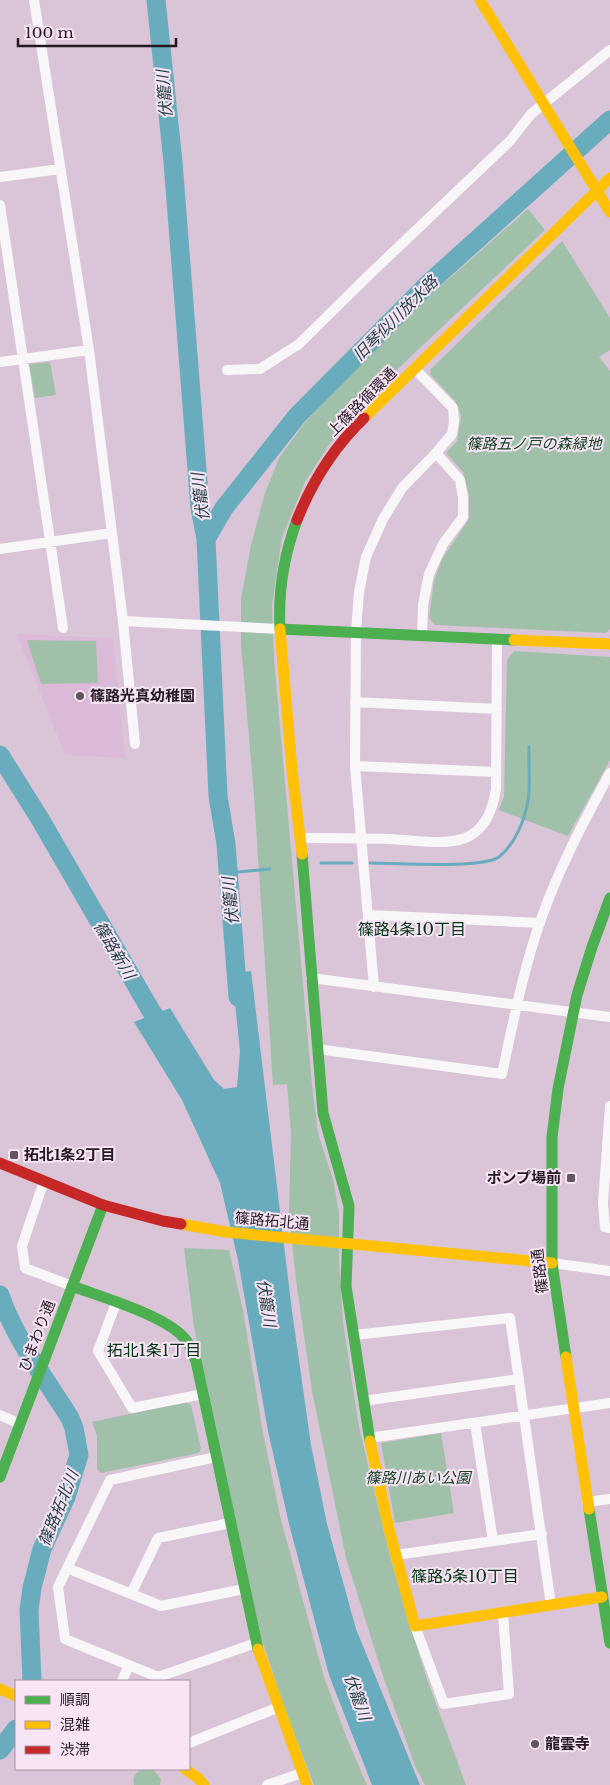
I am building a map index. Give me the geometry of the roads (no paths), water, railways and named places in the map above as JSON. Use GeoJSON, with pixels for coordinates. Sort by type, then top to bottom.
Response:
{"type":"FeatureCollection","features":[{"type":"Feature","properties":{"kind":"street"},"geometry":{"type":"LineString","coordinates":[[34,0],[89,350],[123,621],[135,744]]}},
{"type":"Feature","properties":{"kind":"street"},"geometry":{"type":"LineString","coordinates":[[480,0],[610,212]]}},
{"type":"Feature","properties":{"kind":"street"},"geometry":{"type":"LineString","coordinates":[[227,370],[260,368],[298,344],[371,272],[510,141],[531,114],[610,50]]}},
{"type":"Feature","properties":{"kind":"street"},"geometry":{"type":"LineString","coordinates":[[0,177],[60,168]]}},
{"type":"Feature","properties":{"kind":"street","name":"上篠路循環通"},"geometry":{"type":"LineString","coordinates":[[415,1626],[396,1555],[369,1438],[346,1286],[349,1206],[323,1113],[301,838],[292,770],[280,629],[279,615],[283,577],[290,538],[307,494],[329,458],[351,430],[598,192],[610,178]]}},
{"type":"Feature","properties":{"kind":"street"},"geometry":{"type":"LineString","coordinates":[[0,205],[62,628]]}},
{"type":"Feature","properties":{"kind":"street"},"geometry":{"type":"LineString","coordinates":[[0,362],[89,350]]}},
{"type":"Feature","properties":{"kind":"street"},"geometry":{"type":"LineString","coordinates":[[374,987],[355,766],[356,632],[359,592],[366,557],[383,519],[402,488],[452,434],[454,421],[453,408],[415,370]]}},
{"type":"Feature","properties":{"kind":"street"},"geometry":{"type":"LineString","coordinates":[[422,636],[423,605],[429,574],[443,544],[463,517],[463,498],[460,480],[436,453]]}},
{"type":"Feature","properties":{"kind":"street"},"geometry":{"type":"LineString","coordinates":[[0,549],[112,533]]}},
{"type":"Feature","properties":{"kind":"street"},"geometry":{"type":"LineString","coordinates":[[123,621],[610,644]]}},
{"type":"Feature","properties":{"kind":"street"},"geometry":{"type":"LineString","coordinates":[[301,838],[448,841],[466,838],[478,829],[488,818],[494,805],[497,639]]}},
{"type":"Feature","properties":{"kind":"street"},"geometry":{"type":"LineString","coordinates":[[355,702],[497,708]]}},
{"type":"Feature","properties":{"kind":"street"},"geometry":{"type":"LineString","coordinates":[[355,766],[496,772]]}},
{"type":"Feature","properties":{"kind":"street"},"geometry":{"type":"LineString","coordinates":[[317,1049],[502,1074],[516,1005],[540,923],[566,857],[608,780]]}},
{"type":"Feature","properties":{"kind":"street","name":"篠路通"},"geometry":{"type":"LineString","coordinates":[[610,898],[592,947],[573,1012],[558,1089],[552,1137],[552,1263],[610,1643]]}},
{"type":"Feature","properties":{"kind":"street"},"geometry":{"type":"LineString","coordinates":[[368,915],[540,923]]}},
{"type":"Feature","properties":{"kind":"street"},"geometry":{"type":"LineString","coordinates":[[311,978],[610,1017]]}},
{"type":"Feature","properties":{"kind":"street"},"geometry":{"type":"LineString","coordinates":[[610,1106],[604,1203],[605,1227],[610,1228]]}},
{"type":"Feature","properties":{"kind":"street","name":"篠路拓北通"},"geometry":{"type":"LineString","coordinates":[[0,1163],[103,1205],[163,1221],[226,1232],[316,1239],[552,1263]]}},
{"type":"Feature","properties":{"kind":"street"},"geometry":{"type":"LineString","coordinates":[[44,1181],[22,1246],[26,1268],[170,1326],[186,1339],[196,1361],[256,1644],[307,1785]]}},
{"type":"Feature","properties":{"kind":"street","name":"ひまわり通"},"geometry":{"type":"LineString","coordinates":[[0,1477],[103,1205]]}},
{"type":"Feature","properties":{"kind":"street"},"geometry":{"type":"LineString","coordinates":[[552,1263],[609,1270]]}},
{"type":"Feature","properties":{"kind":"street"},"geometry":{"type":"LineString","coordinates":[[116,1303],[98,1351],[132,1408],[203,1394]]}},
{"type":"Feature","properties":{"kind":"street"},"geometry":{"type":"LineString","coordinates":[[354,1335],[510,1318],[551,1605]]}},
{"type":"Feature","properties":{"kind":"street"},"geometry":{"type":"LineString","coordinates":[[363,1401],[519,1379]]}},
{"type":"Feature","properties":{"kind":"street"},"geometry":{"type":"LineString","coordinates":[[369,1438],[610,1402]]}},
{"type":"Feature","properties":{"kind":"street"},"geometry":{"type":"LineString","coordinates":[[0,1415],[20,1424]]}},
{"type":"Feature","properties":{"kind":"street"},"geometry":{"type":"LineString","coordinates":[[475,1423],[493,1541]]}},
{"type":"Feature","properties":{"kind":"street"},"geometry":{"type":"LineString","coordinates":[[216,1457],[110,1480],[58,1588],[65,1639],[158,1677],[256,1644]]}},
{"type":"Feature","properties":{"kind":"street"},"geometry":{"type":"LineString","coordinates":[[587,1502],[610,1499]]}},
{"type":"Feature","properties":{"kind":"street"},"geometry":{"type":"LineString","coordinates":[[131,1594],[158,1538],[230,1522]]}},
{"type":"Feature","properties":{"kind":"street"},"geometry":{"type":"LineString","coordinates":[[396,1555],[542,1534]]}},
{"type":"Feature","properties":{"kind":"street"},"geometry":{"type":"LineString","coordinates":[[67,1568],[161,1606],[244,1589]]}},
{"type":"Feature","properties":{"kind":"street"},"geometry":{"type":"LineString","coordinates":[[502,1614],[509,1694],[444,1704],[415,1626],[602,1597]]}},
{"type":"Feature","properties":{"kind":"street"},"geometry":{"type":"LineString","coordinates":[[122,1680],[129,1665]]}},
{"type":"Feature","properties":{"kind":"street"},"geometry":{"type":"LineString","coordinates":[[0,1689],[15,1695]]}},
{"type":"Feature","properties":{"kind":"street"},"geometry":{"type":"LineString","coordinates":[[190,1743],[279,1707]]}},
{"type":"Feature","properties":{"kind":"street"},"geometry":{"type":"LineString","coordinates":[[186,1770],[204,1785]]}},
{"type":"Feature","properties":{"kind":"street"},"geometry":{"type":"LineString","coordinates":[[267,1785],[302,1773]]}},
{"type":"Feature","properties":{"kind":"water"},"geometry":{"type":"Polygon","coordinates":[[[251,971],[292,1311],[311,1445],[327,1524],[356,1629],[420,1785],[372,1785],[329,1675],[289,1524],[268,1431],[238,1260],[220,1183],[182,1100],[134,1022],[170,1008],[214,1080],[224,1089],[237,1087],[240,1051],[232,974],[251,971]]]}},
{"type":"Feature","properties":{"kind":"waterway","name":"伏籠川"},"geometry":{"type":"LineString","coordinates":[[156,0],[173,162],[200,508],[206,539],[218,796],[226,844],[238,997]]}},
{"type":"Feature","properties":{"kind":"waterway","name":"旧琴似川放水路"},"geometry":{"type":"LineString","coordinates":[[206,539],[224,508],[297,416],[430,282],[610,120]]}},
{"type":"Feature","properties":{"kind":"waterway"},"geometry":{"type":"LineString","coordinates":[[370,863],[457,864],[490,861],[499,857],[514,839],[527,808],[529,794],[529,747]]}},
{"type":"Feature","properties":{"kind":"waterway","name":"篠路新川"},"geometry":{"type":"LineString","coordinates":[[0,755],[40,819],[167,1035]]}},
{"type":"Feature","properties":{"kind":"waterway"},"geometry":{"type":"LineString","coordinates":[[321,863],[352,863]]}},
{"type":"Feature","properties":{"kind":"waterway"},"geometry":{"type":"LineString","coordinates":[[228,873],[270,869]]}},
{"type":"Feature","properties":{"kind":"waterway","name":"篠路拓北川"},"geometry":{"type":"LineString","coordinates":[[0,1295],[22,1343],[70,1418],[74,1428],[79,1455],[66,1497],[42,1549],[32,1588],[29,1610],[32,1680]]}},
{"type":"Feature","properties":{"kind":"waterway","name":"篠路拓北川"},"geometry":{"type":"LineString","coordinates":[[0,1750],[15,1730]]}},
{"type":"Feature","properties":{"kind":"place","name":"篠路光真幼稚園"},"geometry":{"type":"Point","coordinates":[80,696]}},
{"type":"Feature","properties":{"kind":"place","name":"拓北1条2丁目"},"geometry":{"type":"Point","coordinates":[14,1155]}},
{"type":"Feature","properties":{"kind":"place","name":"ポンプ場前"},"geometry":{"type":"Point","coordinates":[571,1178]}},
{"type":"Feature","properties":{"kind":"place","name":"龍雲寺"},"geometry":{"type":"Point","coordinates":[535,1744]}},
{"type":"Feature","properties":{"kind":"district","name":"篠路4条10丁目"},"geometry":{"type":"Point","coordinates":[412,929]}},
{"type":"Feature","properties":{"kind":"district","name":"拓北1条1丁目"},"geometry":{"type":"Point","coordinates":[154,1350]}},
{"type":"Feature","properties":{"kind":"district","name":"篠路5条10丁目"},"geometry":{"type":"Point","coordinates":[465,1576]}},
{"type":"Feature","properties":{"kind":"park label","name":"篠路五ノ戸の森緑地"},"geometry":{"type":"Point","coordinates":[534,444]}},
{"type":"Feature","properties":{"kind":"park label","name":"篠路川あい公園"},"geometry":{"type":"Point","coordinates":[418,1478]}}]}
